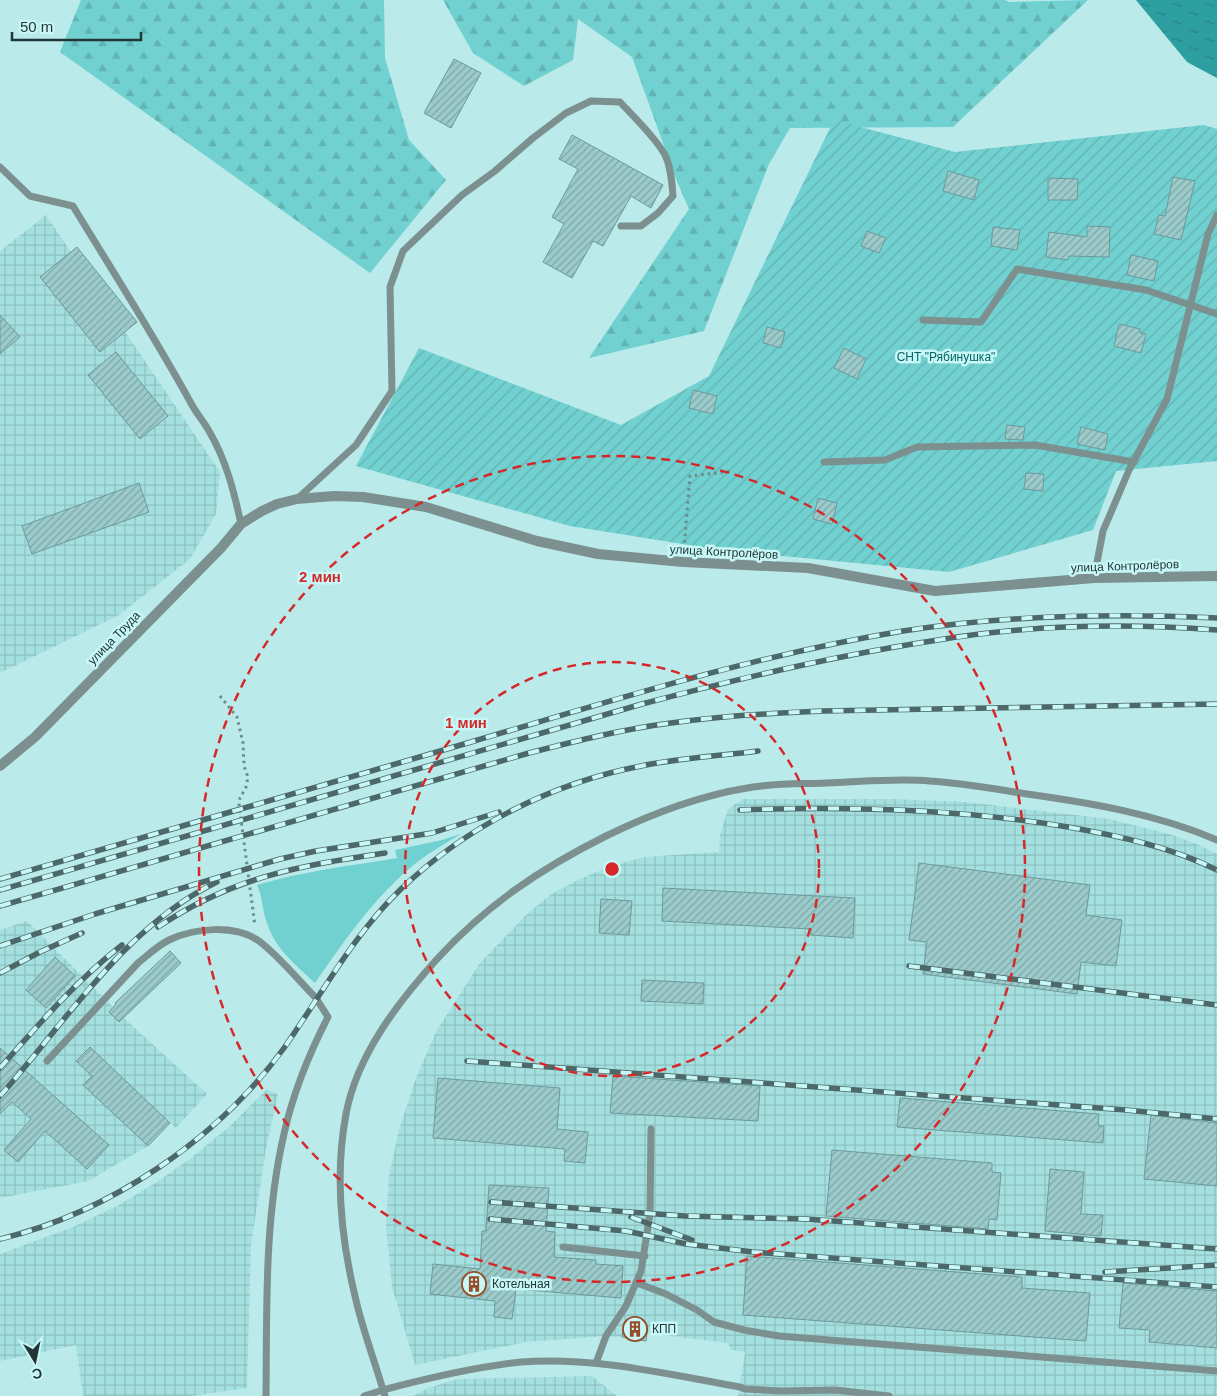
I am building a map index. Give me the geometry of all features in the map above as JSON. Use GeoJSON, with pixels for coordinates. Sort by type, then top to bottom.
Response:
{"type":"FeatureCollection","features":[{"type":"Feature","properties":{"kind":"street","name":"улица Контролёров"},"geometry":{"type":"LineString","coordinates":[[241,524],[262,511],[296,498],[363,497],[434,510],[566,549],[637,559],[808,568],[935,591],[1094,578],[1217,576]]}},
{"type":"Feature","properties":{"kind":"street","name":"улица Труда"},"geometry":{"type":"LineString","coordinates":[[0,766],[35,737],[221,548],[241,524]]}},
{"type":"Feature","properties":{"kind":"lane"},"geometry":{"type":"LineString","coordinates":[[296,498],[356,445],[392,390],[390,287],[403,251],[462,195],[495,171],[533,138],[566,113],[592,101],[620,102],[665,155],[672,177],[673,196],[658,213],[641,226],[621,226]]}},
{"type":"Feature","properties":{"kind":"lane"},"geometry":{"type":"LineString","coordinates":[[0,167],[30,196],[72,206],[209,431],[224,460],[233,485],[241,524]]}},
{"type":"Feature","properties":{"kind":"lane"},"geometry":{"type":"LineString","coordinates":[[1094,578],[1103,531],[1129,470],[1167,399],[1208,234],[1217,215]]}},
{"type":"Feature","properties":{"kind":"lane"},"geometry":{"type":"LineString","coordinates":[[923,320],[981,322],[1017,269],[1146,290],[1217,314]]}},
{"type":"Feature","properties":{"kind":"lane"},"geometry":{"type":"LineString","coordinates":[[824,462],[886,460],[917,447],[1035,445],[1134,462]]}},
{"type":"Feature","properties":{"kind":"lane"},"geometry":{"type":"LineString","coordinates":[[384,1393],[355,1298],[343,1218],[342,1143],[346,1113],[354,1086],[366,1058],[385,1025],[430,966],[485,913],[540,871],[640,820],[678,806],[748,788],[787,784],[896,780],[951,782],[1059,798],[1131,812],[1197,831],[1217,840]]}},
{"type":"Feature","properties":{"kind":"lane"},"geometry":{"type":"LineString","coordinates":[[47,1061],[138,963],[154,949],[169,940],[201,931],[217,930],[244,934],[257,940],[268,948],[316,998],[328,1017],[313,1045],[291,1108],[275,1183],[268,1267],[266,1396]]}},
{"type":"Feature","properties":{"kind":"lane"},"geometry":{"type":"LineString","coordinates":[[596,1363],[606,1336],[626,1306],[642,1271],[650,1214],[651,1129]]}},
{"type":"Feature","properties":{"kind":"lane"},"geometry":{"type":"LineString","coordinates":[[563,1247],[644,1256]]}},
{"type":"Feature","properties":{"kind":"lane"},"geometry":{"type":"LineString","coordinates":[[637,1283],[666,1294],[697,1310],[714,1322],[744,1330],[779,1336],[1217,1371]]}},
{"type":"Feature","properties":{"kind":"lane"},"geometry":{"type":"LineString","coordinates":[[364,1396],[384,1393],[432,1377],[522,1362],[596,1363],[782,1394],[835,1390],[889,1396]]}},
{"type":"Feature","properties":{"kind":"path"},"geometry":{"type":"LineString","coordinates":[[683,562],[690,476],[733,471]]}},
{"type":"Feature","properties":{"kind":"path"},"geometry":{"type":"LineString","coordinates":[[220,696],[237,717],[244,750],[244,766],[248,777],[239,804],[257,940]]}},
{"type":"Feature","properties":{"kind":"shaded area"},"geometry":{"type":"Polygon","coordinates":[[[46,215],[220,472],[216,514],[190,559],[119,615],[0,673],[0,251],[46,215]]]}},
{"type":"Feature","properties":{"kind":"shaded area"},"geometry":{"type":"Polygon","coordinates":[[[743,799],[893,799],[966,802],[1109,819],[1169,834],[1197,844],[1217,854],[1217,1396],[738,1396],[745,1352],[731,1350],[728,1343],[647,1333],[646,1341],[606,1336],[526,1342],[415,1365],[392,1287],[386,1226],[389,1176],[399,1130],[416,1078],[437,1030],[480,963],[528,913],[553,893],[582,878],[614,865],[644,857],[719,852],[720,835],[728,809],[743,799]]]}},
{"type":"Feature","properties":{"kind":"shaded area"},"geometry":{"type":"Polygon","coordinates":[[[27,921],[125,1019],[207,1094],[176,1128],[170,1123],[148,1146],[88,1181],[0,1198],[0,930],[27,921]]]}},
{"type":"Feature","properties":{"kind":"shaded area"},"geometry":{"type":"Polygon","coordinates":[[[267,1089],[278,1095],[266,1148],[251,1245],[247,1388],[191,1396],[83,1396],[76,1345],[0,1361],[0,1254],[73,1227],[117,1206],[157,1182],[191,1158],[229,1127],[267,1089]]]}},
{"type":"Feature","properties":{"kind":"shaded area"},"geometry":{"type":"Polygon","coordinates":[[[592,1376],[617,1396],[413,1396],[428,1388],[458,1379],[592,1376]]]}},
{"type":"Feature","properties":{"kind":"green space"},"geometry":{"type":"Polygon","coordinates":[[[81,0],[384,0],[385,58],[409,140],[446,180],[370,273],[60,52],[81,0]]]}},
{"type":"Feature","properties":{"kind":"green space"},"geometry":{"type":"Polygon","coordinates":[[[443,0],[1005,0],[1009,2],[1088,0],[953,127],[790,128],[769,164],[704,331],[589,358],[689,209],[676,179],[632,57],[578,19],[573,60],[524,86],[473,53],[443,0]]]}},
{"type":"Feature","properties":{"kind":"green space","name":"СНТ \"Рябинушка\""},"geometry":{"type":"Polygon","coordinates":[[[834,120],[955,152],[1204,125],[1217,129],[1217,461],[1116,471],[1093,530],[949,572],[720,550],[570,526],[356,466],[419,348],[621,425],[709,376],[834,120]]]}},
{"type":"Feature","properties":{"kind":"green space"},"geometry":{"type":"Polygon","coordinates":[[[461,834],[421,859],[387,890],[349,935],[315,983],[287,956],[275,941],[265,918],[257,885],[309,872],[397,858],[395,850],[461,834]]]}},
{"type":"Feature","properties":{"kind":"water"},"geometry":{"type":"Polygon","coordinates":[[[1136,0],[1217,0],[1217,78],[1187,62],[1136,0]]]}},
{"type":"Feature","properties":{"kind":"building"},"geometry":{"type":"Polygon","coordinates":[[[454,59],[481,73],[451,128],[424,113],[454,59]]]}},
{"type":"Feature","properties":{"kind":"building"},"geometry":{"type":"Polygon","coordinates":[[[572,135],[663,185],[651,208],[631,196],[603,246],[593,241],[572,278],[543,262],[564,224],[552,217],[578,169],[559,159],[572,135]]]}},
{"type":"Feature","properties":{"kind":"building"},"geometry":{"type":"Polygon","coordinates":[[[948,171],[979,180],[974,200],[943,191],[948,171]]]}},
{"type":"Feature","properties":{"kind":"building"},"geometry":{"type":"Polygon","coordinates":[[[1173,177],[1195,181],[1181,240],[1154,234],[1159,215],[1165,216],[1173,177]]]}},
{"type":"Feature","properties":{"kind":"building"},"geometry":{"type":"Polygon","coordinates":[[[1048,178],[1078,179],[1077,200],[1048,200],[1048,178]]]}},
{"type":"Feature","properties":{"kind":"building"},"geometry":{"type":"Polygon","coordinates":[[[1087,226],[1110,227],[1109,257],[1069,256],[1068,260],[1046,257],[1049,232],[1087,237],[1087,226]]]}},
{"type":"Feature","properties":{"kind":"building"},"geometry":{"type":"Polygon","coordinates":[[[993,227],[1020,230],[1017,250],[991,246],[993,227]]]}},
{"type":"Feature","properties":{"kind":"building"},"geometry":{"type":"Polygon","coordinates":[[[867,231],[886,238],[879,253],[861,246],[867,231]]]}},
{"type":"Feature","properties":{"kind":"building"},"geometry":{"type":"Polygon","coordinates":[[[77,247],[137,322],[100,352],[40,277],[77,247]]]}},
{"type":"Feature","properties":{"kind":"building"},"geometry":{"type":"Polygon","coordinates":[[[1131,255],[1158,261],[1154,281],[1127,275],[1131,255]]]}},
{"type":"Feature","properties":{"kind":"building"},"geometry":{"type":"Polygon","coordinates":[[[0,315],[20,337],[0,354],[0,315]]]}},
{"type":"Feature","properties":{"kind":"building"},"geometry":{"type":"Polygon","coordinates":[[[1119,324],[1140,329],[1140,333],[1146,334],[1141,353],[1114,346],[1119,324]]]}},
{"type":"Feature","properties":{"kind":"building"},"geometry":{"type":"Polygon","coordinates":[[[767,327],[785,332],[781,348],[763,343],[767,327]]]}},
{"type":"Feature","properties":{"kind":"building"},"geometry":{"type":"Polygon","coordinates":[[[844,348],[866,359],[857,379],[834,368],[844,348]]]}},
{"type":"Feature","properties":{"kind":"building"},"geometry":{"type":"Polygon","coordinates":[[[116,352],[168,416],[140,439],[88,375],[116,352]]]}},
{"type":"Feature","properties":{"kind":"building"},"geometry":{"type":"Polygon","coordinates":[[[693,390],[717,396],[713,414],[689,408],[693,390]]]}},
{"type":"Feature","properties":{"kind":"building"},"geometry":{"type":"Polygon","coordinates":[[[1007,425],[1025,427],[1023,440],[1005,439],[1007,425]]]}},
{"type":"Feature","properties":{"kind":"building"},"geometry":{"type":"Polygon","coordinates":[[[1081,427],[1108,434],[1105,450],[1077,444],[1081,427]]]}},
{"type":"Feature","properties":{"kind":"building"},"geometry":{"type":"Polygon","coordinates":[[[1026,473],[1044,474],[1043,491],[1024,489],[1026,473]]]}},
{"type":"Feature","properties":{"kind":"building"},"geometry":{"type":"Polygon","coordinates":[[[139,483],[149,512],[32,554],[22,526],[139,483]]]}},
{"type":"Feature","properties":{"kind":"building"},"geometry":{"type":"Polygon","coordinates":[[[818,498],[837,503],[832,524],[813,519],[818,498]]]}},
{"type":"Feature","properties":{"kind":"building"},"geometry":{"type":"Polygon","coordinates":[[[919,863],[1090,885],[1086,915],[1122,920],[1116,966],[1081,962],[1077,994],[923,974],[927,942],[909,940],[919,863]]]}},
{"type":"Feature","properties":{"kind":"building"},"geometry":{"type":"Polygon","coordinates":[[[663,888],[855,898],[853,938],[811,935],[811,929],[662,921],[663,888]]]}},
{"type":"Feature","properties":{"kind":"building"},"geometry":{"type":"Polygon","coordinates":[[[601,899],[632,901],[629,935],[599,933],[601,899]]]}},
{"type":"Feature","properties":{"kind":"building"},"geometry":{"type":"Polygon","coordinates":[[[170,951],[181,963],[119,1022],[109,1012],[115,1003],[170,951]]]}},
{"type":"Feature","properties":{"kind":"building"},"geometry":{"type":"Polygon","coordinates":[[[55,957],[75,976],[46,1008],[26,990],[55,957]]]}},
{"type":"Feature","properties":{"kind":"building"},"geometry":{"type":"Polygon","coordinates":[[[642,980],[704,983],[703,1004],[641,1001],[642,980]]]}},
{"type":"Feature","properties":{"kind":"building"},"geometry":{"type":"Polygon","coordinates":[[[90,1047],[170,1123],[148,1146],[83,1085],[92,1076],[76,1061],[90,1047]]]}},
{"type":"Feature","properties":{"kind":"building"},"geometry":{"type":"Polygon","coordinates":[[[0,1048],[109,1145],[87,1169],[45,1131],[18,1162],[4,1150],[31,1119],[12,1102],[0,1114],[0,1048]]]}},
{"type":"Feature","properties":{"kind":"building"},"geometry":{"type":"Polygon","coordinates":[[[613,1076],[760,1086],[758,1121],[610,1113],[613,1076]]]}},
{"type":"Feature","properties":{"kind":"building"},"geometry":{"type":"Polygon","coordinates":[[[438,1078],[560,1088],[557,1129],[588,1132],[585,1163],[564,1161],[565,1149],[433,1138],[438,1078]]]}},
{"type":"Feature","properties":{"kind":"building"},"geometry":{"type":"Polygon","coordinates":[[[900,1098],[1099,1114],[1098,1126],[1104,1126],[1103,1143],[897,1127],[900,1098]]]}},
{"type":"Feature","properties":{"kind":"building"},"geometry":{"type":"Polygon","coordinates":[[[1151,1115],[1217,1123],[1217,1186],[1144,1179],[1151,1115]]]}},
{"type":"Feature","properties":{"kind":"building"},"geometry":{"type":"Polygon","coordinates":[[[832,1150],[992,1163],[992,1172],[1001,1173],[997,1220],[989,1219],[988,1229],[826,1216],[832,1150]]]}},
{"type":"Feature","properties":{"kind":"building"},"geometry":{"type":"Polygon","coordinates":[[[1050,1169],[1084,1172],[1081,1214],[1103,1215],[1101,1236],[1045,1231],[1050,1169]]]}},
{"type":"Feature","properties":{"kind":"building"},"geometry":{"type":"Polygon","coordinates":[[[489,1185],[549,1188],[546,1231],[555,1232],[554,1257],[596,1260],[596,1264],[623,1266],[621,1298],[516,1289],[512,1319],[494,1317],[495,1301],[430,1294],[433,1264],[480,1269],[482,1231],[486,1231],[489,1185]]]}},
{"type":"Feature","properties":{"kind":"building"},"geometry":{"type":"Polygon","coordinates":[[[747,1256],[1022,1277],[1022,1288],[1090,1293],[1086,1341],[743,1315],[747,1256]]]}},
{"type":"Feature","properties":{"kind":"building"},"geometry":{"type":"Polygon","coordinates":[[[1123,1283],[1217,1291],[1217,1348],[1149,1342],[1150,1330],[1119,1328],[1123,1283]]]}},
{"type":"Feature","properties":{"kind":"building","name":"КПП"},"geometry":{"type":"Polygon","coordinates":[[[625,1322],[648,1326],[646,1341],[622,1337],[625,1322]]]}},
{"type":"Feature","properties":{"kind":"railway"},"geometry":{"type":"LineString","coordinates":[[0,879],[632,695],[739,666],[848,641],[942,626],[1020,619],[1099,616],[1217,618]]}},
{"type":"Feature","properties":{"kind":"railway"},"geometry":{"type":"LineString","coordinates":[[0,890],[642,704],[789,668],[901,646],[1007,631],[1112,626],[1217,630]]}},
{"type":"Feature","properties":{"kind":"railway"},"geometry":{"type":"LineString","coordinates":[[0,906],[529,753],[600,736],[653,726],[728,717],[823,711],[1217,704]]}},
{"type":"Feature","properties":{"kind":"railway"},"geometry":{"type":"LineString","coordinates":[[0,1239],[41,1227],[81,1211],[120,1191],[158,1168],[194,1142],[227,1113],[284,1048],[353,945],[384,907],[427,866],[482,827],[512,810],[543,796],[608,774],[670,761],[758,751]]}},
{"type":"Feature","properties":{"kind":"railway"},"geometry":{"type":"LineString","coordinates":[[740,810],[822,808],[905,810],[1027,821],[1125,838],[1181,855],[1217,870]]}},
{"type":"Feature","properties":{"kind":"railway"},"geometry":{"type":"LineString","coordinates":[[0,946],[95,914],[280,859],[316,851],[432,833],[499,812]]}},
{"type":"Feature","properties":{"kind":"railway"},"geometry":{"type":"LineString","coordinates":[[158,927],[213,896],[267,876],[323,863],[385,853]]}},
{"type":"Feature","properties":{"kind":"railway"},"geometry":{"type":"LineString","coordinates":[[0,1096],[73,1007],[125,950],[184,901],[217,882]]}},
{"type":"Feature","properties":{"kind":"railway"},"geometry":{"type":"LineString","coordinates":[[0,973],[82,933]]}},
{"type":"Feature","properties":{"kind":"railway"},"geometry":{"type":"LineString","coordinates":[[0,1068],[73,988],[122,945]]}},
{"type":"Feature","properties":{"kind":"railway"},"geometry":{"type":"LineString","coordinates":[[909,966],[1217,1005]]}},
{"type":"Feature","properties":{"kind":"railway"},"geometry":{"type":"LineString","coordinates":[[467,1061],[1126,1110],[1217,1119]]}},
{"type":"Feature","properties":{"kind":"railway"},"geometry":{"type":"LineString","coordinates":[[491,1202],[685,1216],[806,1219],[1217,1249]]}},
{"type":"Feature","properties":{"kind":"railway"},"geometry":{"type":"LineString","coordinates":[[631,1217],[692,1240]]}},
{"type":"Feature","properties":{"kind":"railway"},"geometry":{"type":"LineString","coordinates":[[490,1219],[626,1231],[686,1244],[753,1252],[1217,1287]]}},
{"type":"Feature","properties":{"kind":"railway"},"geometry":{"type":"LineString","coordinates":[[1105,1272],[1217,1265]]}},
{"type":"Feature","properties":{"kind":"place","name":"Котельная"},"geometry":{"type":"Point","coordinates":[474,1284]}},
{"type":"Feature","properties":{"kind":"place","name":"КПП"},"geometry":{"type":"Point","coordinates":[635,1329]}}]}
